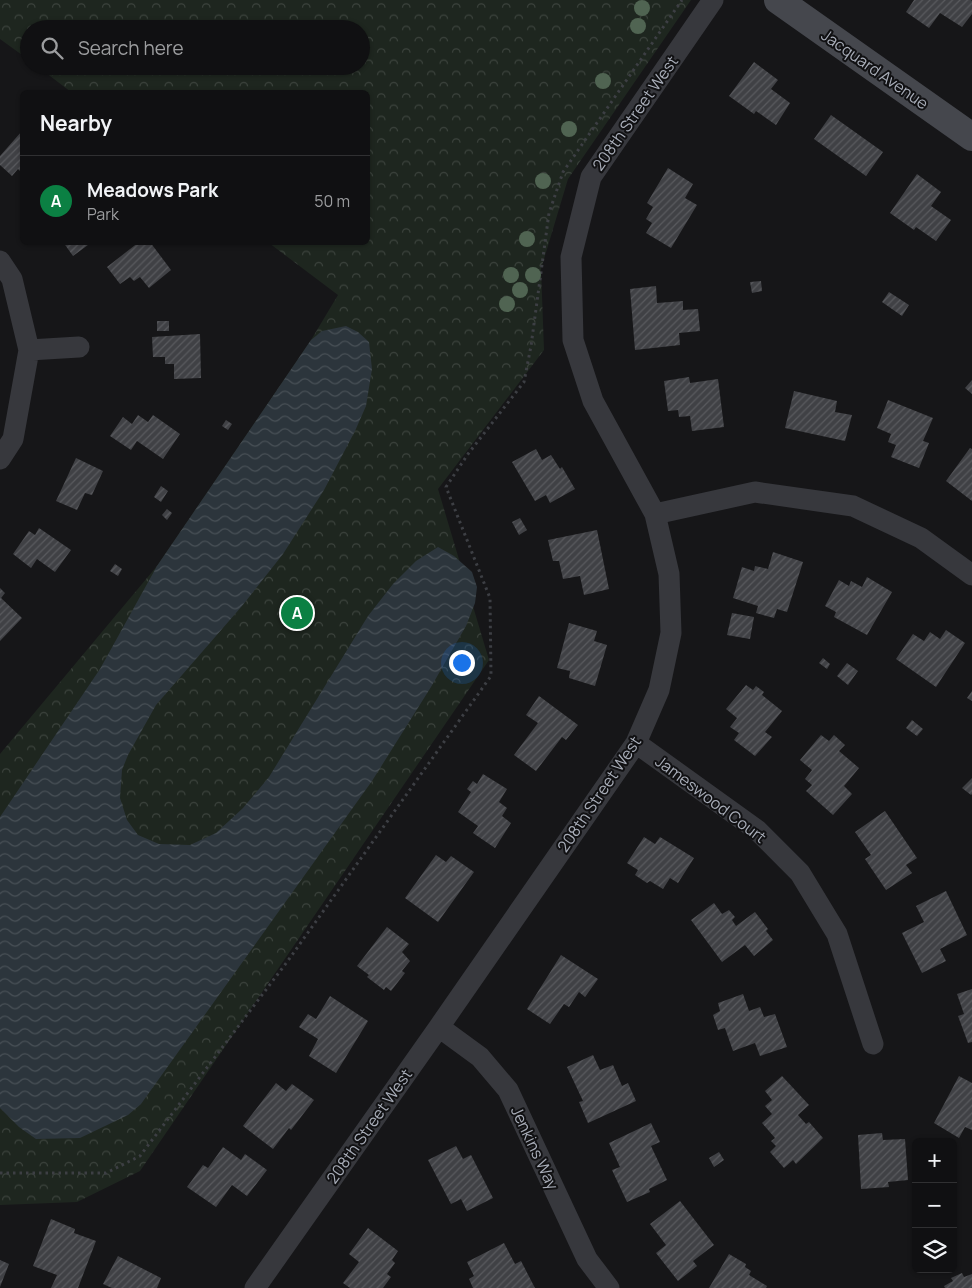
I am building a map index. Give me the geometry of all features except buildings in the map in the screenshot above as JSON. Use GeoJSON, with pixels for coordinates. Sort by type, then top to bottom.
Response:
{"type":"FeatureCollection","features":[{"type":"Feature","properties":{"kind":"street","name":"208th Street West"},"geometry":{"type":"LineString","coordinates":[[255,1288],[636,743],[659,690],[671,633],[669,574],[656,514],[593,401],[573,340],[571,257],[591,177],[713,0]]}},
{"type":"Feature","properties":{"kind":"street","name":"Jacquard Avenue"},"geometry":{"type":"LineString","coordinates":[[778,0],[972,137]]}},
{"type":"Feature","properties":{"kind":"street"},"geometry":{"type":"LineString","coordinates":[[0,261],[12,279],[29,350],[13,439],[0,459]]}},
{"type":"Feature","properties":{"kind":"street"},"geometry":{"type":"LineString","coordinates":[[29,350],[79,347]]}},
{"type":"Feature","properties":{"kind":"street"},"geometry":{"type":"LineString","coordinates":[[656,514],[755,492],[853,506],[921,538],[972,575]]}},
{"type":"Feature","properties":{"kind":"street","name":"Jameswood Court"},"geometry":{"type":"LineString","coordinates":[[636,743],[757,830],[800,873],[836,934],[873,1044]]}},
{"type":"Feature","properties":{"kind":"street","name":"Jenkins Way"},"geometry":{"type":"LineString","coordinates":[[439,1027],[480,1057],[508,1090],[587,1259],[609,1288]]}},
{"type":"Feature","properties":{"kind":"path"},"geometry":{"type":"LineString","coordinates":[[0,1172],[106,1173],[140,1156],[287,962],[491,676],[490,598],[446,487],[468,454],[524,382],[532,346],[549,213],[563,172],[682,0]]}},
{"type":"Feature","properties":{"kind":"green space"},"geometry":{"type":"Polygon","coordinates":[[[0,0],[691,0],[568,179],[541,269],[544,350],[438,489],[489,660],[140,1171],[77,1202],[0,1205],[0,754],[157,566],[311,340],[338,295],[272,245],[370,245],[370,90],[68,90],[49,75],[370,75],[370,20],[20,20],[20,53],[0,39],[0,0]]]}},
{"type":"Feature","properties":{"kind":"water"},"geometry":{"type":"Polygon","coordinates":[[[346,326],[358,332],[369,342],[372,369],[366,406],[355,431],[324,490],[283,554],[242,606],[156,705],[128,755],[122,770],[120,798],[127,820],[138,835],[159,844],[190,845],[216,833],[243,808],[269,777],[368,616],[393,584],[416,561],[438,547],[454,556],[472,572],[477,587],[475,603],[466,626],[431,687],[372,781],[141,1104],[128,1115],[80,1138],[36,1139],[19,1127],[0,1108],[0,817],[100,669],[157,566],[311,340],[322,331],[346,326]]]}},
{"type":"Feature","properties":{"kind":"place","name":"Meadows Park"},"geometry":{"type":"Point","coordinates":[297,613]}}]}
